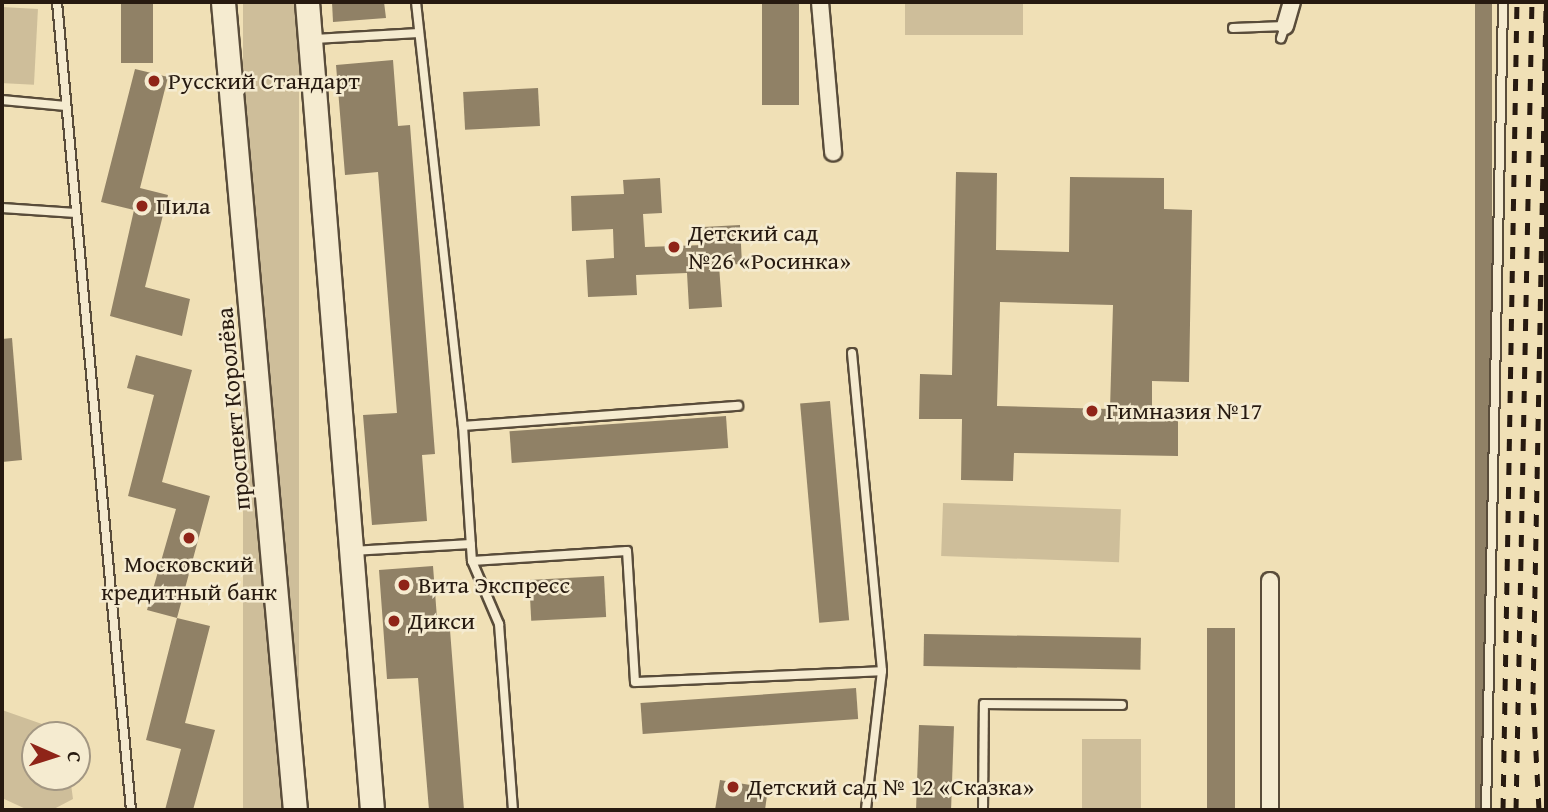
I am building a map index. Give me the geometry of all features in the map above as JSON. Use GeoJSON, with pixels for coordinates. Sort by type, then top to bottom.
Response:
{"type":"FeatureCollection","features":[{"type":"Feature","properties":{"kind":"main road","name":"проспект Королёва"},"geometry":{"type":"LineString","coordinates":[[223,2],[295,810]]}},
{"type":"Feature","properties":{"kind":"main road"},"geometry":{"type":"LineString","coordinates":[[307,2],[372,810]]}},
{"type":"Feature","properties":{"kind":"street"},"geometry":{"type":"LineString","coordinates":[[820,2],[833,152]]}},
{"type":"Feature","properties":{"kind":"street"},"geometry":{"type":"LineString","coordinates":[[1283,32],[1292,2]]}},
{"type":"Feature","properties":{"kind":"street"},"geometry":{"type":"LineString","coordinates":[[1270,581],[1270,810]]}},
{"type":"Feature","properties":{"kind":"lane"},"geometry":{"type":"LineString","coordinates":[[57,2],[131,810]]}},
{"type":"Feature","properties":{"kind":"lane"},"geometry":{"type":"LineString","coordinates":[[416,2],[463,426],[472,561],[499,624],[513,810]]}},
{"type":"Feature","properties":{"kind":"lane"},"geometry":{"type":"LineString","coordinates":[[1486,810],[1503,2]]}},
{"type":"Feature","properties":{"kind":"lane"},"geometry":{"type":"LineString","coordinates":[[1233,28],[1283,32]]}},
{"type":"Feature","properties":{"kind":"lane"},"geometry":{"type":"LineString","coordinates":[[310,40],[419,33]]}},
{"type":"Feature","properties":{"kind":"lane"},"geometry":{"type":"LineString","coordinates":[[2,100],[66,106]]}},
{"type":"Feature","properties":{"kind":"lane"},"geometry":{"type":"LineString","coordinates":[[2,208],[76,213]]}},
{"type":"Feature","properties":{"kind":"lane"},"geometry":{"type":"LineString","coordinates":[[852,353],[882,671],[866,810]]}},
{"type":"Feature","properties":{"kind":"lane"},"geometry":{"type":"LineString","coordinates":[[463,426],[738,406]]}},
{"type":"Feature","properties":{"kind":"lane"},"geometry":{"type":"LineString","coordinates":[[351,551],[471,544]]}},
{"type":"Feature","properties":{"kind":"lane"},"geometry":{"type":"LineString","coordinates":[[472,561],[626,551],[635,682],[882,671]]}},
{"type":"Feature","properties":{"kind":"lane"},"geometry":{"type":"LineString","coordinates":[[983,810],[984,704],[1122,705]]}},
{"type":"Feature","properties":{"kind":"shaded area"},"geometry":{"type":"Polygon","coordinates":[[[243,2],[299,2],[299,810],[243,810],[243,2]]]}},
{"type":"Feature","properties":{"kind":"shaded area"},"geometry":{"type":"Polygon","coordinates":[[[905,2],[1023,2],[1023,35],[905,35],[905,2]]]}},
{"type":"Feature","properties":{"kind":"shaded area"},"geometry":{"type":"Polygon","coordinates":[[[2,7],[38,9],[34,85],[2,83],[2,7]]]}},
{"type":"Feature","properties":{"kind":"shaded area"},"geometry":{"type":"Polygon","coordinates":[[[943,503],[1121,509],[1119,562],[941,556],[943,503]]]}},
{"type":"Feature","properties":{"kind":"shaded area"},"geometry":{"type":"Polygon","coordinates":[[[2,710],[33,721],[21,721],[21,791],[72,791],[73,799],[52,810],[28,810],[2,798],[2,710]]]}},
{"type":"Feature","properties":{"kind":"shaded area"},"geometry":{"type":"Polygon","coordinates":[[[1082,739],[1141,739],[1141,810],[1082,810],[1082,739]]]}},
{"type":"Feature","properties":{"kind":"building"},"geometry":{"type":"Polygon","coordinates":[[[121,2],[153,2],[153,63],[121,63],[121,2]]]}},
{"type":"Feature","properties":{"kind":"building"},"geometry":{"type":"Polygon","coordinates":[[[332,2],[384,2],[386,18],[333,22],[332,2]]]}},
{"type":"Feature","properties":{"kind":"building"},"geometry":{"type":"Polygon","coordinates":[[[762,2],[799,2],[799,105],[762,105],[762,2]]]}},
{"type":"Feature","properties":{"kind":"building"},"geometry":{"type":"Polygon","coordinates":[[[1475,2],[1492,2],[1492,810],[1475,810],[1475,2]]]}},
{"type":"Feature","properties":{"kind":"building"},"geometry":{"type":"Polygon","coordinates":[[[393,60],[398,126],[410,125],[435,454],[422,455],[427,521],[372,525],[363,415],[397,413],[378,172],[345,175],[336,65],[393,60]]]}},
{"type":"Feature","properties":{"kind":"building","name":"Пила"},"geometry":{"type":"Polygon","coordinates":[[[135,69],[168,77],[140,188],[168,195],[145,287],[190,299],[182,336],[110,316],[134,210],[101,202],[135,69]]]}},
{"type":"Feature","properties":{"kind":"building"},"geometry":{"type":"Polygon","coordinates":[[[538,88],[540,126],[465,130],[463,92],[538,88]]]}},
{"type":"Feature","properties":{"kind":"building"},"geometry":{"type":"Polygon","coordinates":[[[956,172],[997,173],[996,250],[1069,252],[1070,177],[1164,178],[1164,209],[1192,210],[1189,382],[1152,381],[1152,412],[1178,412],[1178,456],[1014,453],[1013,481],[961,480],[962,419],[919,419],[920,374],[952,375],[956,172]],[[1000,302],[997,406],[1110,409],[1113,305],[1000,302]]]}},
{"type":"Feature","properties":{"kind":"building"},"geometry":{"type":"Polygon","coordinates":[[[660,178],[662,213],[643,214],[645,247],[704,245],[703,227],[740,225],[742,264],[719,265],[722,307],[689,309],[687,273],[636,275],[637,295],[588,297],[586,260],[614,258],[613,229],[572,231],[571,196],[624,194],[623,180],[660,178]]]}},
{"type":"Feature","properties":{"kind":"building"},"geometry":{"type":"Polygon","coordinates":[[[12,338],[22,460],[2,462],[2,339],[12,338]]]}},
{"type":"Feature","properties":{"kind":"building"},"geometry":{"type":"Polygon","coordinates":[[[136,355],[192,370],[162,482],[210,496],[177,618],[147,610],[176,509],[128,496],[154,395],[127,388],[136,355]]]}},
{"type":"Feature","properties":{"kind":"building"},"geometry":{"type":"Polygon","coordinates":[[[830,401],[849,620],[819,623],[800,404],[830,401]]]}},
{"type":"Feature","properties":{"kind":"building"},"geometry":{"type":"Polygon","coordinates":[[[726,416],[728,448],[512,463],[510,431],[726,416]]]}},
{"type":"Feature","properties":{"kind":"building"},"geometry":{"type":"Polygon","coordinates":[[[433,566],[438,631],[450,630],[464,810],[429,810],[418,678],[387,679],[379,570],[433,566]]]}},
{"type":"Feature","properties":{"kind":"building"},"geometry":{"type":"Polygon","coordinates":[[[604,576],[606,617],[531,621],[529,580],[604,576]]]}},
{"type":"Feature","properties":{"kind":"building"},"geometry":{"type":"Polygon","coordinates":[[[177,618],[210,626],[185,723],[215,730],[193,810],[165,810],[181,749],[146,740],[177,618]]]}},
{"type":"Feature","properties":{"kind":"building"},"geometry":{"type":"Polygon","coordinates":[[[1207,628],[1235,628],[1235,810],[1207,810],[1207,628]]]}},
{"type":"Feature","properties":{"kind":"building"},"geometry":{"type":"Polygon","coordinates":[[[924,634],[1141,638],[1140,670],[923,666],[924,634]]]}},
{"type":"Feature","properties":{"kind":"building"},"geometry":{"type":"Polygon","coordinates":[[[856,688],[858,719],[643,734],[641,703],[856,688]]]}},
{"type":"Feature","properties":{"kind":"building"},"geometry":{"type":"Polygon","coordinates":[[[919,725],[954,726],[951,810],[916,810],[919,725]]]}},
{"type":"Feature","properties":{"kind":"building"},"geometry":{"type":"Polygon","coordinates":[[[720,780],[768,788],[765,810],[715,810],[720,780]]]}},
{"type":"Feature","properties":{"kind":"railway"},"geometry":{"type":"LineString","coordinates":[[1503,810],[1517,2]]}},
{"type":"Feature","properties":{"kind":"railway"},"geometry":{"type":"LineString","coordinates":[[1516,810],[1532,2]]}},
{"type":"Feature","properties":{"kind":"railway"},"geometry":{"type":"LineString","coordinates":[[1539,810],[1533,694],[1546,2]]}},
{"type":"Feature","properties":{"kind":"place","name":"Русский Стандарт"},"geometry":{"type":"Point","coordinates":[154,81]}},
{"type":"Feature","properties":{"kind":"place","name":"Пила"},"geometry":{"type":"Point","coordinates":[142,206]}},
{"type":"Feature","properties":{"kind":"place","name":"Детский сад №26 «Росинка»"},"geometry":{"type":"Point","coordinates":[674,247]}},
{"type":"Feature","properties":{"kind":"place","name":"Гимназия №17"},"geometry":{"type":"Point","coordinates":[1092,411]}},
{"type":"Feature","properties":{"kind":"place","name":"Московский кредитный банк"},"geometry":{"type":"Point","coordinates":[189,538]}},
{"type":"Feature","properties":{"kind":"place","name":"Вита Экспресс"},"geometry":{"type":"Point","coordinates":[404,585]}},
{"type":"Feature","properties":{"kind":"place","name":"Дикси"},"geometry":{"type":"Point","coordinates":[394,621]}},
{"type":"Feature","properties":{"kind":"place","name":"Детский сад № 12 «Сказка»"},"geometry":{"type":"Point","coordinates":[733,787]}}]}
